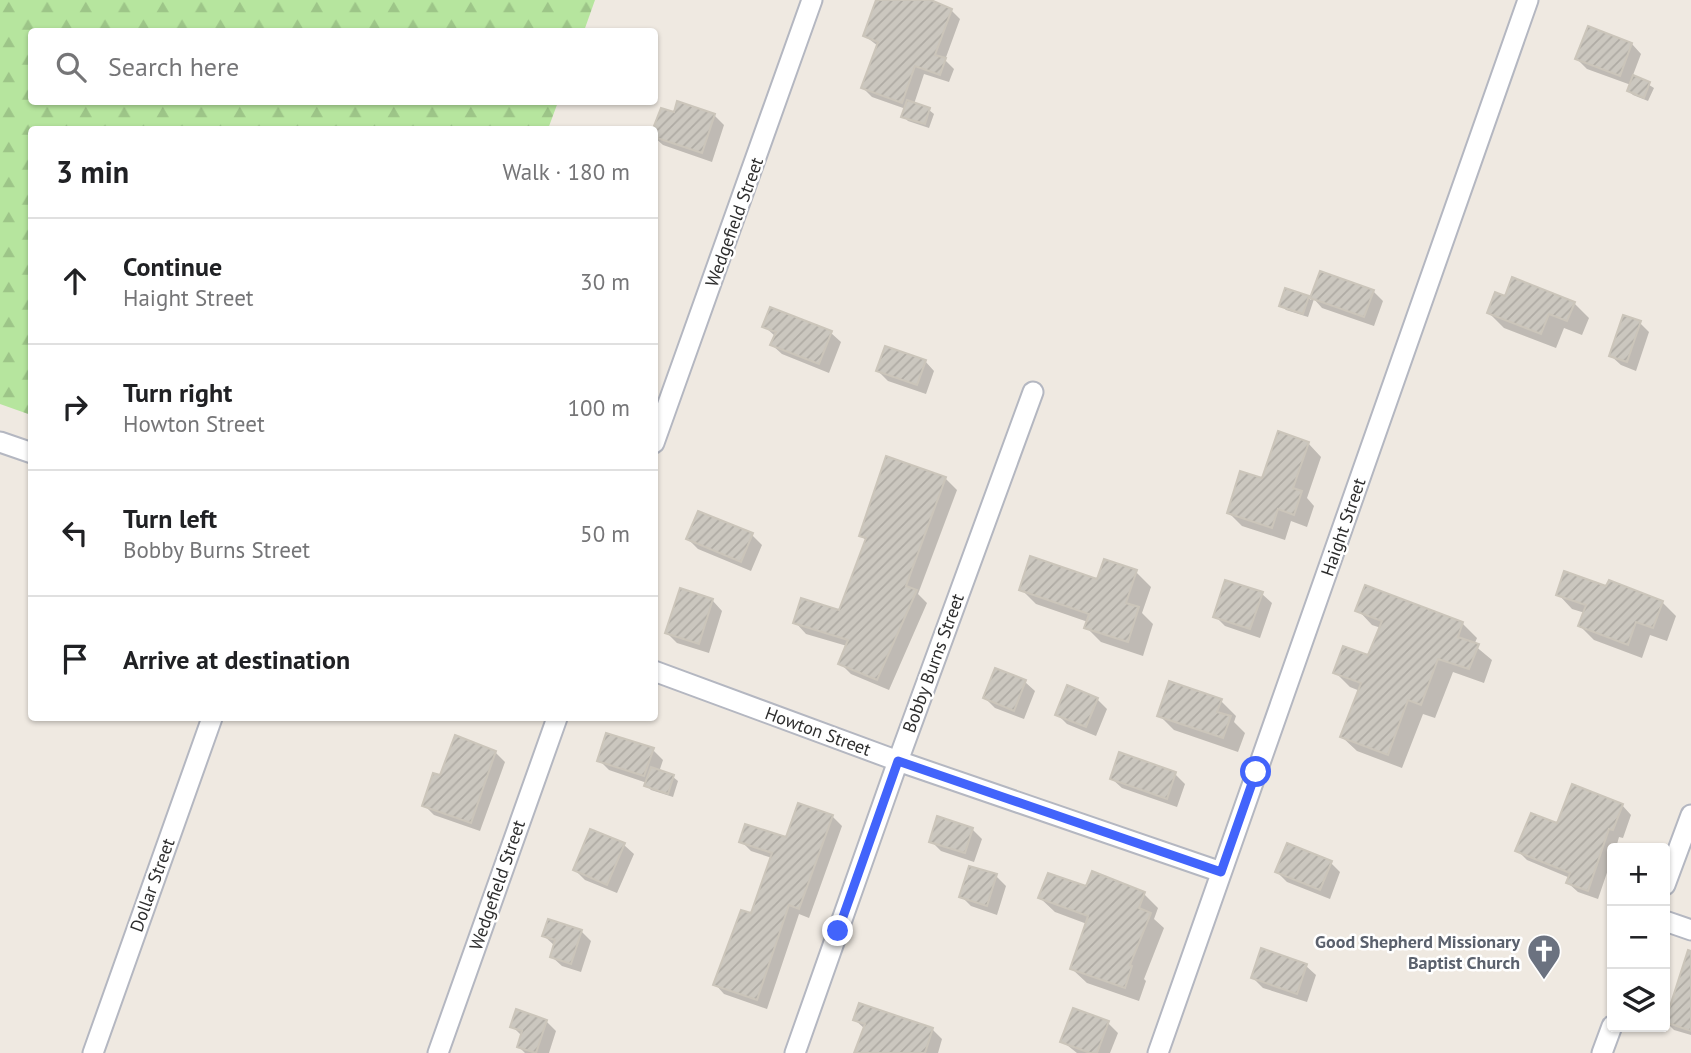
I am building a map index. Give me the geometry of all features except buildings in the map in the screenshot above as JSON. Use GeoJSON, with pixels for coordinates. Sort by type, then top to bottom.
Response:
{"type":"FeatureCollection","features":[{"type":"Feature","properties":{"kind":"street","name":"Wedgefield Street"},"geometry":{"type":"LineString","coordinates":[[658,432],[812,0]]}},
{"type":"Feature","properties":{"kind":"street","name":"Haight Street"},"geometry":{"type":"LineString","coordinates":[[1158,1053],[1528,0]]}},
{"type":"Feature","properties":{"kind":"street","name":"Bobby Burns Street"},"geometry":{"type":"LineString","coordinates":[[795,1053],[1032,392]]}},
{"type":"Feature","properties":{"kind":"street"},"geometry":{"type":"LineString","coordinates":[[0,442],[28,452]]}},
{"type":"Feature","properties":{"kind":"street","name":"Howton Street"},"geometry":{"type":"LineString","coordinates":[[658,672],[898,761],[1221,872]]}},
{"type":"Feature","properties":{"kind":"street","name":"Dollar Street"},"geometry":{"type":"LineString","coordinates":[[93,1053],[211,721]]}},
{"type":"Feature","properties":{"kind":"street","name":"Wedgefield Street"},"geometry":{"type":"LineString","coordinates":[[438,1053],[556,721]]}},
{"type":"Feature","properties":{"kind":"street"},"geometry":{"type":"LineString","coordinates":[[1670,872],[1691,815]]}},
{"type":"Feature","properties":{"kind":"street"},"geometry":{"type":"LineString","coordinates":[[1670,923],[1691,930]]}},
{"type":"Feature","properties":{"kind":"street"},"geometry":{"type":"LineString","coordinates":[[1602,1053],[1610,1032]]}},
{"type":"Feature","properties":{"kind":"green space"},"geometry":{"type":"Polygon","coordinates":[[[0,0],[595,0],[585,28],[28,28],[28,105],[557,105],[549,126],[28,126],[28,414],[0,404],[0,0]]]}},
{"type":"Feature","properties":{"kind":"place","name":"Good Shepherd Missionary Baptist Church"},"geometry":{"type":"Point","coordinates":[1544,981]}},
{"type":"Feature","properties":{"kind":"route"},"geometry":{"type":"LineString","coordinates":[[838,931],[898,761],[1221,872],[1256,772]]}}]}
